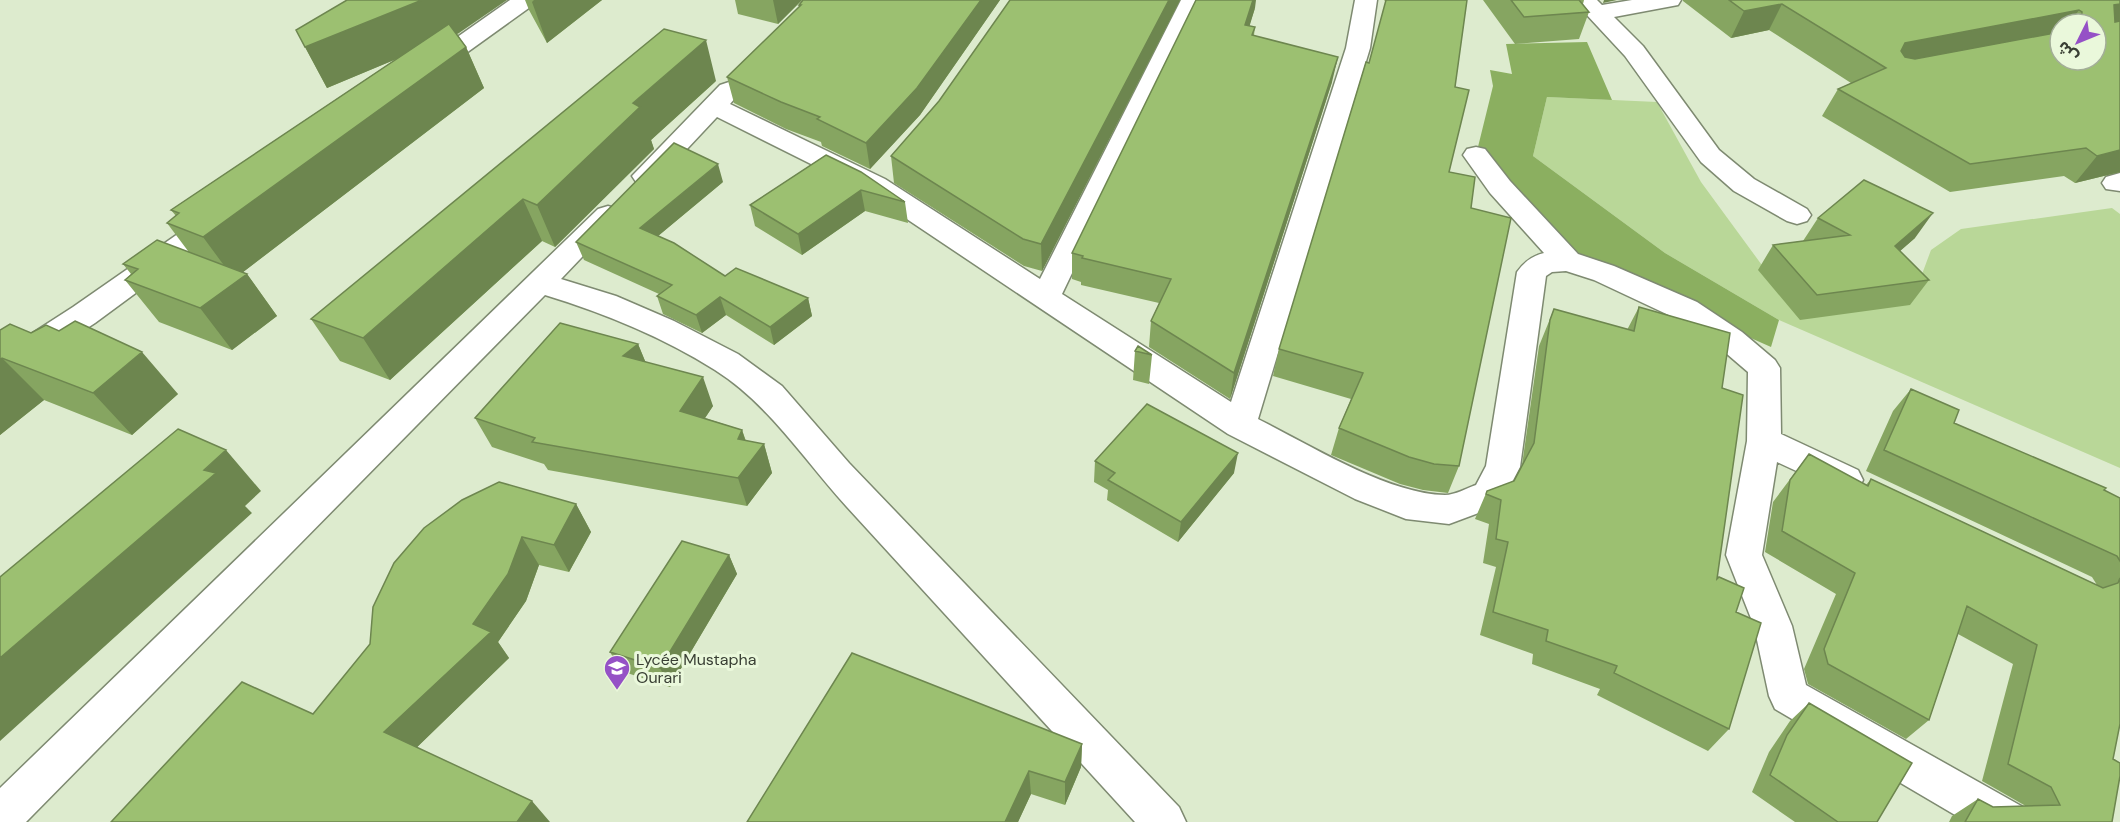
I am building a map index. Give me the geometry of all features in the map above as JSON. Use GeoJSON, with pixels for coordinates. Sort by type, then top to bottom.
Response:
{"type":"FeatureCollection","features":[{"type":"Feature","properties":{"kind":"street"},"geometry":{"type":"LineString","coordinates":[[410,82],[525,0]]}},
{"type":"Feature","properties":{"kind":"street"},"geometry":{"type":"LineString","coordinates":[[1046,296],[1192,0]]}},
{"type":"Feature","properties":{"kind":"street"},"geometry":{"type":"LineString","coordinates":[[1240,425],[1358,48],[1366,0]]}},
{"type":"Feature","properties":{"kind":"street"},"geometry":{"type":"LineString","coordinates":[[1591,6],[1670,0]]}},
{"type":"Feature","properties":{"kind":"street"},"geometry":{"type":"LineString","coordinates":[[1591,6],[1634,51],[1710,156],[1744,185],[1797,215]]}},
{"type":"Feature","properties":{"kind":"street"},"geometry":{"type":"LineString","coordinates":[[0,818],[542,283],[746,74]]}},
{"type":"Feature","properties":{"kind":"street"},"geometry":{"type":"LineString","coordinates":[[714,106],[882,177],[1046,296],[1240,425],[1367,489],[1406,505],[1449,510],[1488,495],[1503,467],[1532,272],[1545,262],[1568,261],[1604,273],[1686,310],[1731,340],[1764,368],[1764,441],[1744,555],[1773,626],[1789,696],[2008,822]]}},
{"type":"Feature","properties":{"kind":"street"},"geometry":{"type":"LineString","coordinates":[[1476,155],[1500,187],[1568,261]]}},
{"type":"Feature","properties":{"kind":"street"},"geometry":{"type":"LineString","coordinates":[[0,370],[84,315],[237,206]]}},
{"type":"Feature","properties":{"kind":"street"},"geometry":{"type":"LineString","coordinates":[[542,283],[605,303],[663,329],[727,362],[770,395],[845,482],[1164,822]]}},
{"type":"Feature","properties":{"kind":"street"},"geometry":{"type":"LineString","coordinates":[[1764,441],[1872,492]]}},
{"type":"Feature","properties":{"kind":"green space"},"geometry":{"type":"Polygon","coordinates":[[[1587,42],[1612,100],[1547,97],[1533,156],[1665,253],[1779,320],[1771,347],[1604,273],[1568,261],[1476,155],[1493,86],[1490,70],[1512,74],[1506,44],[1587,42]]]}},
{"type":"Feature","properties":{"kind":"green space"},"geometry":{"type":"Polygon","coordinates":[[[1547,97],[1657,102],[1701,182],[1797,313],[1912,301],[1931,250],[1961,229],[2112,208],[2120,214],[2120,468],[1779,320],[1665,253],[1533,156],[1547,97]]]}},
{"type":"Feature","properties":{"kind":"building"},"geometry":{"type":"Polygon","coordinates":[[[347,0],[422,0],[305,47],[296,30],[347,0]]]}},
{"type":"Feature","properties":{"kind":"building"},"geometry":{"type":"Polygon","coordinates":[[[803,0],[981,0],[917,88],[866,143],[817,119],[820,117],[727,77],[801,5],[799,5],[803,0]]]}},
{"type":"Feature","properties":{"kind":"building"},"geometry":{"type":"Polygon","coordinates":[[[1010,0],[1169,0],[1041,244],[1023,239],[891,156],[939,101],[1010,0]]]}},
{"type":"Feature","properties":{"kind":"building"},"geometry":{"type":"Polygon","coordinates":[[[1196,0],[1253,0],[1245,25],[1255,27],[1252,35],[1338,57],[1234,373],[1151,321],[1171,279],[1082,258],[1083,256],[1072,253],[1196,0]]]}},
{"type":"Feature","properties":{"kind":"building"},"geometry":{"type":"Polygon","coordinates":[[[1386,0],[1467,0],[1455,87],[1469,90],[1449,172],[1475,177],[1471,208],[1511,218],[1459,466],[1434,464],[1409,457],[1339,428],[1363,373],[1279,349],[1366,62],[1369,63],[1386,0]]]}},
{"type":"Feature","properties":{"kind":"building"},"geometry":{"type":"Polygon","coordinates":[[[1511,0],[1579,0],[1589,12],[1524,17],[1511,0]]]}},
{"type":"Feature","properties":{"kind":"building"},"geometry":{"type":"Polygon","coordinates":[[[1729,0],[2120,0],[2120,4],[2114,5],[2115,22],[2120,21],[2120,150],[2097,156],[2086,148],[1970,164],[1838,89],[1886,68],[1782,4],[1744,11],[1729,0]],[[2079,10],[2048,12],[2048,16],[1905,43],[1901,51],[1905,57],[1915,59],[2048,34],[2048,72],[2108,72],[2108,12],[2079,10]]]}},
{"type":"Feature","properties":{"kind":"building"},"geometry":{"type":"Polygon","coordinates":[[[449,24],[466,47],[203,237],[167,223],[179,213],[171,210],[449,24]]]}},
{"type":"Feature","properties":{"kind":"building"},"geometry":{"type":"Polygon","coordinates":[[[664,29],[706,40],[633,103],[640,107],[537,205],[523,199],[363,338],[311,319],[664,29]]]}},
{"type":"Feature","properties":{"kind":"building"},"geometry":{"type":"Polygon","coordinates":[[[674,143],[718,164],[640,228],[674,243],[725,276],[736,268],[808,298],[770,327],[720,297],[696,315],[657,296],[672,285],[576,242],[674,143]]]}},
{"type":"Feature","properties":{"kind":"building"},"geometry":{"type":"Polygon","coordinates":[[[826,155],[861,172],[905,202],[861,190],[798,234],[750,205],[826,155]]]}},
{"type":"Feature","properties":{"kind":"building"},"geometry":{"type":"Polygon","coordinates":[[[1864,180],[1933,213],[1895,246],[1929,280],[1817,295],[1773,245],[1850,235],[1818,218],[1864,180]]]}},
{"type":"Feature","properties":{"kind":"building"},"geometry":{"type":"Polygon","coordinates":[[[157,240],[247,274],[200,308],[125,280],[138,269],[123,264],[157,240]]]}},
{"type":"Feature","properties":{"kind":"building"},"geometry":{"type":"Polygon","coordinates":[[[1639,307],[1730,333],[1722,388],[1743,395],[1717,579],[1719,577],[1744,588],[1736,612],[1761,623],[1729,729],[1614,673],[1617,666],[1546,641],[1548,630],[1493,612],[1508,542],[1496,539],[1501,500],[1486,494],[1487,491],[1514,481],[1534,443],[1550,320],[1554,309],[1634,331],[1639,307]]]}},
{"type":"Feature","properties":{"kind":"building"},"geometry":{"type":"Polygon","coordinates":[[[75,321],[142,352],[93,393],[2,358],[0,360],[0,330],[10,324],[31,333],[46,325],[59,331],[75,321]]]}},
{"type":"Feature","properties":{"kind":"building"},"geometry":{"type":"Polygon","coordinates":[[[560,323],[638,344],[623,356],[703,377],[680,411],[742,430],[738,439],[764,444],[738,478],[532,442],[535,438],[475,418],[560,323]]]}},
{"type":"Feature","properties":{"kind":"building"},"geometry":{"type":"Polygon","coordinates":[[[1138,346],[1152,355],[1135,351],[1138,346]]]}},
{"type":"Feature","properties":{"kind":"building"},"geometry":{"type":"Polygon","coordinates":[[[1911,389],[1959,410],[1954,423],[2106,488],[2104,490],[2120,498],[2120,561],[2117,556],[1884,450],[1911,389]]]}},
{"type":"Feature","properties":{"kind":"building"},"geometry":{"type":"Polygon","coordinates":[[[1147,404],[1238,453],[1181,522],[1108,480],[1115,473],[1095,461],[1147,404]]]}},
{"type":"Feature","properties":{"kind":"building"},"geometry":{"type":"Polygon","coordinates":[[[178,429],[226,450],[204,470],[216,473],[0,658],[0,577],[178,429]]]}},
{"type":"Feature","properties":{"kind":"building"},"geometry":{"type":"Polygon","coordinates":[[[1809,454],[1868,486],[1871,479],[2103,588],[2118,583],[2120,578],[2120,724],[2113,759],[2120,763],[2120,776],[2112,822],[1965,822],[1978,799],[1993,807],[2060,805],[2051,787],[2008,764],[2037,645],[1967,606],[1929,720],[1828,664],[1824,649],[1855,573],[1782,531],[1790,480],[1809,454]]]}},
{"type":"Feature","properties":{"kind":"building"},"geometry":{"type":"Polygon","coordinates":[[[499,482],[576,504],[554,545],[522,537],[508,574],[473,624],[491,632],[384,732],[532,801],[517,822],[111,822],[242,682],[313,714],[370,644],[373,607],[394,563],[424,528],[462,500],[499,482]]]}},
{"type":"Feature","properties":{"kind":"building"},"geometry":{"type":"Polygon","coordinates":[[[682,541],[729,555],[660,668],[610,652],[682,541]]]}},
{"type":"Feature","properties":{"kind":"building"},"geometry":{"type":"Polygon","coordinates":[[[852,653],[1082,744],[1065,782],[1029,771],[1005,822],[747,822],[852,653]]]}},
{"type":"Feature","properties":{"kind":"building"},"geometry":{"type":"Polygon","coordinates":[[[1809,703],[1912,763],[1877,822],[1838,822],[1770,775],[1787,735],[1809,703]]]}},
{"type":"Feature","properties":{"kind":"place","name":"Lycée Mustapha Ourari"},"geometry":{"type":"Point","coordinates":[617,691]}}]}
